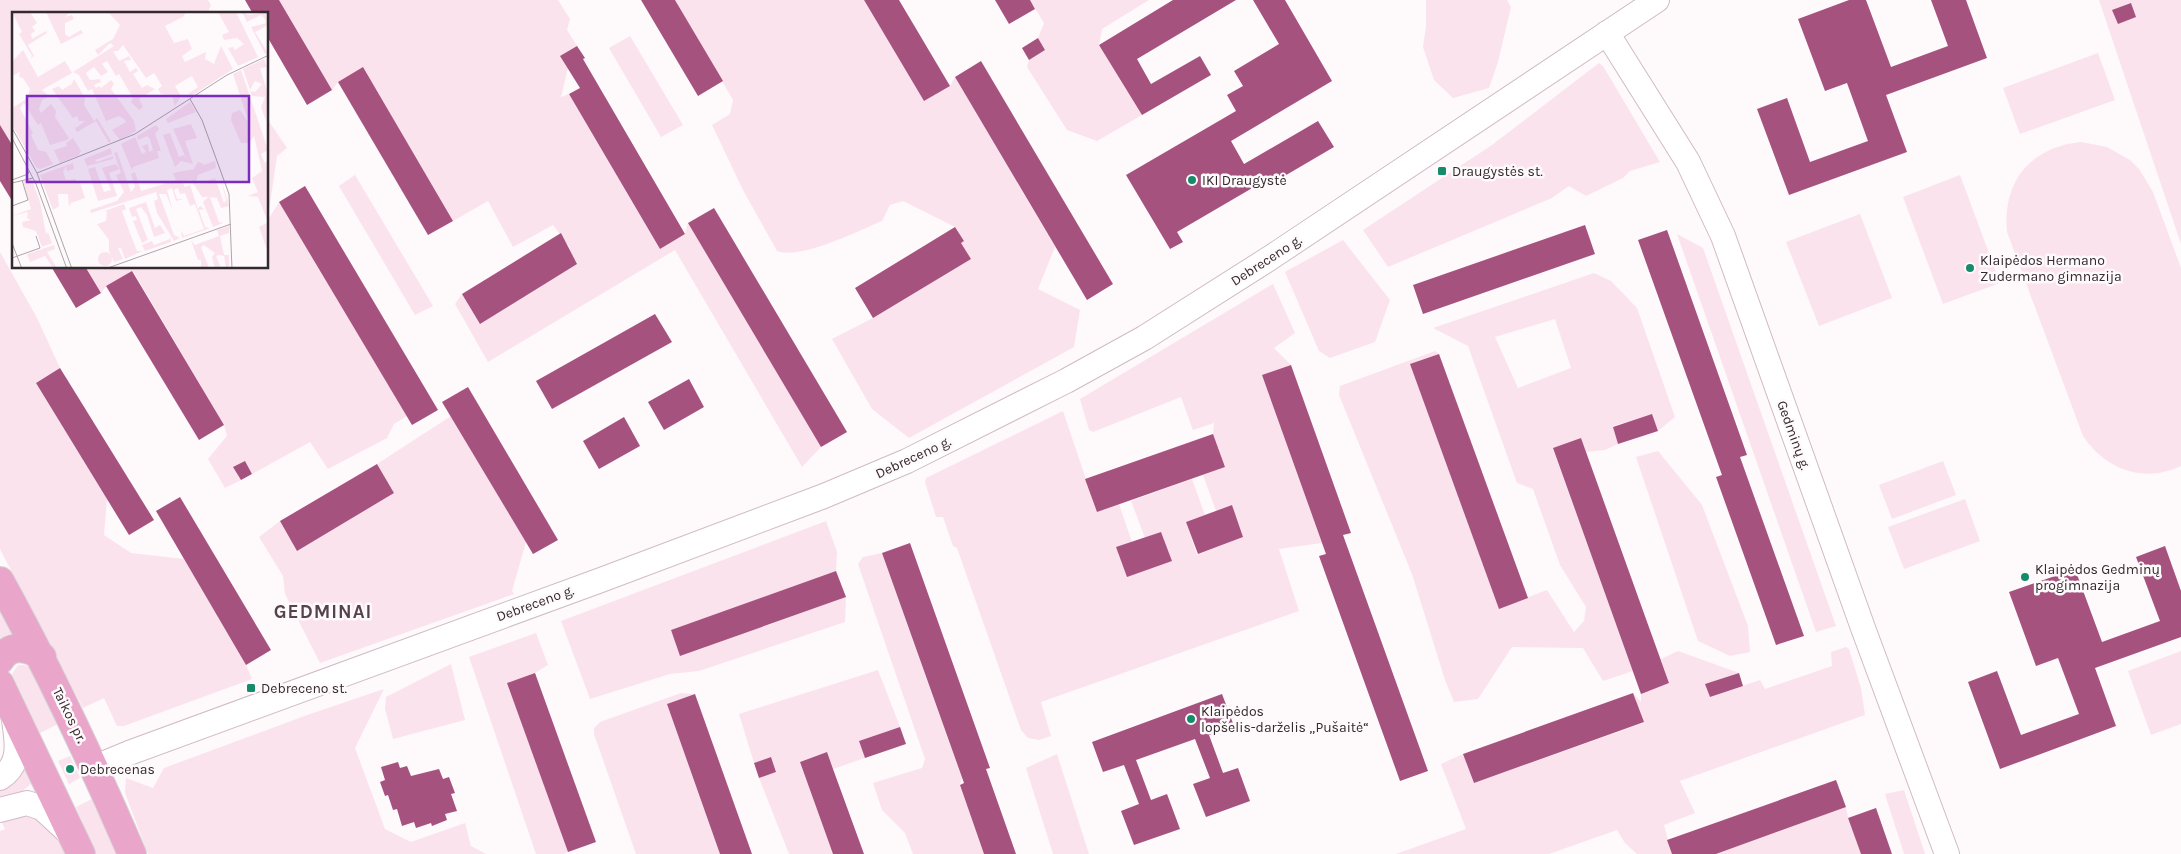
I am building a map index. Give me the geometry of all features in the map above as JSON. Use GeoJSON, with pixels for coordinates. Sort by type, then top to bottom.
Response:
{"type":"FeatureCollection","features":[{"type":"Feature","properties":{"kind":"main road","name":"Taikos pr."},"geometry":{"type":"LineString","coordinates":[[0,580],[42,657],[95,767],[132,854]]}},
{"type":"Feature","properties":{"kind":"main road"},"geometry":{"type":"LineString","coordinates":[[0,660],[11,649],[22,647],[33,650],[42,657]]}},
{"type":"Feature","properties":{"kind":"main road"},"geometry":{"type":"LineString","coordinates":[[0,684],[78,846]]}},
{"type":"Feature","properties":{"kind":"street","name":"Debreceno g."},"geometry":{"type":"LineString","coordinates":[[95,767],[620,573],[824,496],[907,461],[1066,381],[1144,338],[1270,258],[1657,0]]}},
{"type":"Feature","properties":{"kind":"street","name":"Gedminų g."},"geometry":{"type":"LineString","coordinates":[[1607,33],[1688,162],[1723,236],[1862,628],[1947,854]]}},
{"type":"Feature","properties":{"kind":"street"},"geometry":{"type":"LineString","coordinates":[[0,778],[12,767],[17,758],[18,747],[13,708]]}},
{"type":"Feature","properties":{"kind":"street"},"geometry":{"type":"LineString","coordinates":[[0,810],[27,803],[42,808],[78,846]]}},
{"type":"Feature","properties":{"kind":"shaded area"},"geometry":{"type":"Polygon","coordinates":[[[0,0],[208,0],[211,5],[208,12],[12,12],[12,145],[0,125],[0,0]]]}},
{"type":"Feature","properties":{"kind":"shaded area"},"geometry":{"type":"Polygon","coordinates":[[[279,0],[558,0],[570,19],[567,30],[577,46],[561,56],[568,68],[561,97],[569,94],[660,249],[685,234],[688,223],[821,447],[802,467],[675,250],[488,362],[455,304],[462,294],[480,324],[576,264],[568,250],[570,248],[553,225],[513,247],[488,201],[453,221],[363,67],[338,82],[332,90],[279,0]]]}},
{"type":"Feature","properties":{"kind":"shaded area"},"geometry":{"type":"Polygon","coordinates":[[[675,0],[864,0],[924,101],[950,86],[955,77],[1055,247],[1038,289],[1080,310],[1074,347],[909,438],[872,409],[832,339],[873,318],[970,259],[961,243],[964,241],[955,227],[903,201],[890,205],[882,221],[830,243],[800,252],[787,253],[777,251],[743,190],[712,125],[730,114],[733,100],[675,0]]]}},
{"type":"Feature","properties":{"kind":"shaded area"},"geometry":{"type":"Polygon","coordinates":[[[1030,0],[1149,0],[1102,29],[1099,45],[1142,115],[1097,141],[1067,130],[1027,67],[1029,60],[1045,50],[1038,38],[1044,23],[1030,0]]]}},
{"type":"Feature","properties":{"kind":"shaded area"},"geometry":{"type":"Polygon","coordinates":[[[1426,0],[1507,0],[1511,7],[1498,62],[1489,88],[1453,98],[1434,80],[1423,47],[1426,26],[1426,0]]]}},
{"type":"Feature","properties":{"kind":"shaded area"},"geometry":{"type":"Polygon","coordinates":[[[2099,0],[2181,0],[2181,244],[2099,0]]]}},
{"type":"Feature","properties":{"kind":"shaded area"},"geometry":{"type":"Polygon","coordinates":[[[630,36],[683,125],[661,137],[609,48],[630,36]]]}},
{"type":"Feature","properties":{"kind":"shaded area"},"geometry":{"type":"Polygon","coordinates":[[[2098,53],[2115,100],[2020,134],[2003,88],[2098,53]]]}},
{"type":"Feature","properties":{"kind":"shaded area"},"geometry":{"type":"Polygon","coordinates":[[[1599,63],[1603,66],[1660,162],[1630,171],[1623,178],[1586,196],[1569,186],[1552,198],[1388,267],[1363,230],[1492,145],[1599,63]]]}},
{"type":"Feature","properties":{"kind":"shaded area"},"geometry":{"type":"Polygon","coordinates":[[[269,121],[287,148],[277,156],[269,211],[269,121]]]}},
{"type":"Feature","properties":{"kind":"shaded area"},"geometry":{"type":"Polygon","coordinates":[[[2081,142],[2107,147],[2130,160],[2139,169],[2153,192],[2181,268],[2181,466],[2167,471],[2153,474],[2139,473],[2114,465],[2092,448],[2083,436],[2007,232],[2009,197],[2015,182],[2023,170],[2034,159],[2048,151],[2063,145],[2081,142]]]}},
{"type":"Feature","properties":{"kind":"shaded area"},"geometry":{"type":"Polygon","coordinates":[[[355,175],[433,306],[415,315],[339,186],[355,175]]]}},
{"type":"Feature","properties":{"kind":"shaded area"},"geometry":{"type":"Polygon","coordinates":[[[1960,175],[2000,283],[1943,304],[1903,197],[1960,175]]]}},
{"type":"Feature","properties":{"kind":"shaded area"},"geometry":{"type":"Polygon","coordinates":[[[279,202],[407,416],[394,424],[387,438],[328,469],[310,442],[252,474],[245,461],[234,467],[241,480],[225,488],[208,459],[227,436],[224,425],[133,271],[106,286],[101,293],[87,269],[269,269],[269,218],[279,202]]]}},
{"type":"Feature","properties":{"kind":"shaded area"},"geometry":{"type":"Polygon","coordinates":[[[1860,214],[1892,298],[1819,326],[1786,242],[1860,214]]]}},
{"type":"Feature","properties":{"kind":"shaded area"},"geometry":{"type":"Polygon","coordinates":[[[1677,234],[1703,248],[1836,626],[1816,632],[1677,234]]]}},
{"type":"Feature","properties":{"kind":"shaded area"},"geometry":{"type":"Polygon","coordinates":[[[1343,240],[1390,300],[1375,342],[1330,358],[1319,351],[1285,272],[1343,240]]]}},
{"type":"Feature","properties":{"kind":"shaded area"},"geometry":{"type":"Polygon","coordinates":[[[0,252],[37,318],[60,368],[36,383],[107,499],[104,535],[131,553],[184,559],[246,665],[252,679],[124,726],[117,726],[104,698],[83,708],[0,549],[0,252]]]}},
{"type":"Feature","properties":{"kind":"shaded area"},"geometry":{"type":"Polygon","coordinates":[[[1594,273],[1611,281],[1637,308],[1675,417],[1658,431],[1652,415],[1613,426],[1618,444],[1605,450],[1586,452],[1581,438],[1553,449],[1633,671],[1603,681],[1583,648],[1512,647],[1478,699],[1454,702],[1445,680],[1412,574],[1339,395],[1340,386],[1435,351],[1439,354],[1411,364],[1499,608],[1547,590],[1574,632],[1584,621],[1586,607],[1560,565],[1533,489],[1517,483],[1468,346],[1433,328],[1594,273]],[[1555,319],[1495,337],[1518,388],[1571,368],[1555,319]]]}},
{"type":"Feature","properties":{"kind":"shaded area"},"geometry":{"type":"Polygon","coordinates":[[[1273,284],[1295,333],[1274,348],[1291,365],[1262,375],[1322,543],[1279,549],[1299,611],[1041,702],[1051,736],[1039,740],[1028,738],[1021,730],[957,548],[953,546],[943,517],[936,517],[925,482],[926,478],[1063,411],[1097,512],[1119,504],[1132,542],[1172,561],[1161,532],[1145,538],[1131,501],[1192,479],[1205,515],[1186,522],[1197,555],[1243,537],[1232,505],[1216,511],[1203,475],[1225,467],[1213,434],[1214,423],[1193,430],[1181,397],[1093,432],[1089,430],[1080,399],[1273,284]]]}},
{"type":"Feature","properties":{"kind":"shaded area"},"geometry":{"type":"Polygon","coordinates":[[[451,416],[526,542],[512,591],[514,594],[320,663],[285,594],[283,576],[259,537],[280,521],[297,550],[394,493],[377,464],[451,416]]]}},
{"type":"Feature","properties":{"kind":"shaded area"},"geometry":{"type":"Polygon","coordinates":[[[1658,451],[1702,505],[1748,626],[1750,652],[1730,656],[1698,641],[1636,457],[1658,451]]]}},
{"type":"Feature","properties":{"kind":"shaded area"},"geometry":{"type":"Polygon","coordinates":[[[1943,461],[1956,495],[1892,519],[1879,485],[1943,461]]]}},
{"type":"Feature","properties":{"kind":"shaded area"},"geometry":{"type":"Polygon","coordinates":[[[1965,499],[1980,541],[1904,569],[1888,527],[1965,499]]]}},
{"type":"Feature","properties":{"kind":"shaded area"},"geometry":{"type":"Polygon","coordinates":[[[826,521],[837,552],[836,571],[671,630],[681,656],[846,597],[845,622],[699,671],[670,674],[590,699],[561,621],[826,521]]]}},
{"type":"Feature","properties":{"kind":"shaded area"},"geometry":{"type":"Polygon","coordinates":[[[882,553],[962,778],[960,785],[984,854],[913,854],[905,833],[882,810],[873,783],[922,768],[925,759],[858,564],[863,557],[882,553]]]}},
{"type":"Feature","properties":{"kind":"shaded area"},"geometry":{"type":"Polygon","coordinates":[[[0,610],[13,633],[0,638],[0,610]]]}},
{"type":"Feature","properties":{"kind":"shaded area"},"geometry":{"type":"Polygon","coordinates":[[[536,633],[548,665],[535,673],[508,684],[568,852],[564,854],[536,854],[469,657],[536,633]]]}},
{"type":"Feature","properties":{"kind":"shaded area"},"geometry":{"type":"Polygon","coordinates":[[[1846,647],[1849,649],[1861,688],[1865,715],[1680,781],[1695,813],[1664,825],[1672,854],[1637,854],[1625,843],[1617,830],[1549,854],[1396,854],[1466,829],[1441,764],[1463,754],[1474,783],[1643,723],[1633,693],[1641,702],[1641,693],[1669,683],[1661,659],[1678,651],[1739,673],[1706,684],[1710,697],[1760,680],[1765,689],[1832,666],[1831,652],[1846,647]]]}},
{"type":"Feature","properties":{"kind":"shaded area"},"geometry":{"type":"Polygon","coordinates":[[[2181,651],[2181,724],[2151,735],[2128,671],[2181,651]]]}},
{"type":"Feature","properties":{"kind":"shaded area"},"geometry":{"type":"Polygon","coordinates":[[[451,664],[465,720],[393,739],[385,709],[386,697],[451,664]]]}},
{"type":"Feature","properties":{"kind":"shaded area"},"geometry":{"type":"Polygon","coordinates":[[[18,665],[29,667],[58,724],[40,733],[12,674],[18,665]]]}},
{"type":"Feature","properties":{"kind":"shaded area"},"geometry":{"type":"Polygon","coordinates":[[[878,670],[900,727],[859,741],[865,758],[833,769],[827,752],[800,762],[833,854],[789,854],[759,778],[776,772],[771,757],[754,763],[739,714],[878,670]]]}},
{"type":"Feature","properties":{"kind":"shaded area"},"geometry":{"type":"Polygon","coordinates":[[[384,689],[355,748],[385,829],[411,842],[465,823],[471,846],[486,854],[148,854],[125,793],[126,778],[153,788],[164,768],[384,689]]]}},
{"type":"Feature","properties":{"kind":"shaded area"},"geometry":{"type":"Polygon","coordinates":[[[681,693],[695,694],[667,704],[720,854],[636,854],[594,734],[594,728],[600,722],[681,693]]]}},
{"type":"Feature","properties":{"kind":"shaded area"},"geometry":{"type":"Polygon","coordinates":[[[1057,754],[1089,854],[1053,854],[1026,768],[1057,754]]]}},
{"type":"Feature","properties":{"kind":"shaded area"},"geometry":{"type":"Polygon","coordinates":[[[70,756],[80,778],[69,784],[58,761],[70,756]]]}},
{"type":"Feature","properties":{"kind":"shaded area"},"geometry":{"type":"Polygon","coordinates":[[[25,767],[32,783],[19,794],[0,800],[0,788],[20,774],[25,767]]]}},
{"type":"Feature","properties":{"kind":"shaded area"},"geometry":{"type":"Polygon","coordinates":[[[1904,790],[1925,854],[1904,854],[1885,794],[1904,790]]]}},
{"type":"Feature","properties":{"kind":"shaded area"},"geometry":{"type":"Polygon","coordinates":[[[94,798],[118,854],[96,854],[76,807],[94,798]]]}},
{"type":"Feature","properties":{"kind":"shaded area"},"geometry":{"type":"Polygon","coordinates":[[[1846,807],[1861,854],[1716,854],[1846,807]]]}},
{"type":"Feature","properties":{"kind":"shaded area"},"geometry":{"type":"Polygon","coordinates":[[[26,812],[39,815],[58,837],[65,854],[0,854],[0,831],[5,829],[1,820],[26,812]]]}},
{"type":"Feature","properties":{"kind":"building"},"geometry":{"type":"Polygon","coordinates":[[[245,0],[279,0],[332,90],[307,105],[269,40],[269,12],[252,12],[245,0]]]}},
{"type":"Feature","properties":{"kind":"building"},"geometry":{"type":"Polygon","coordinates":[[[641,0],[675,0],[723,81],[698,96],[641,0]]]}},
{"type":"Feature","properties":{"kind":"building"},"geometry":{"type":"Polygon","coordinates":[[[864,0],[899,0],[950,86],[924,101],[864,0]]]}},
{"type":"Feature","properties":{"kind":"building"},"geometry":{"type":"Polygon","coordinates":[[[995,0],[1030,0],[1035,9],[1009,24],[995,0]]]}},
{"type":"Feature","properties":{"kind":"building"},"geometry":{"type":"Polygon","coordinates":[[[1173,0],[1236,0],[1137,59],[1151,84],[1200,56],[1211,75],[1142,115],[1099,45],[1173,0]]]}},
{"type":"Feature","properties":{"kind":"building"},"geometry":{"type":"Polygon","coordinates":[[[1253,0],[1285,0],[1332,81],[1231,141],[1244,164],[1318,121],[1334,147],[1269,185],[1266,180],[1177,232],[1183,242],[1170,249],[1126,175],[1236,111],[1227,95],[1243,86],[1234,71],[1279,44],[1253,0]]]}},
{"type":"Feature","properties":{"kind":"building"},"geometry":{"type":"Polygon","coordinates":[[[1849,0],[1866,0],[1891,67],[1948,46],[1931,0],[1966,0],[1987,58],[1886,95],[1907,152],[1789,195],[1757,109],[1787,98],[1810,162],[1868,141],[1847,83],[1825,91],[1798,19],[1849,0]]]}},
{"type":"Feature","properties":{"kind":"building"},"geometry":{"type":"Polygon","coordinates":[[[2131,3],[2136,17],[2118,24],[2112,10],[2131,3]]]}},
{"type":"Feature","properties":{"kind":"building"},"geometry":{"type":"Polygon","coordinates":[[[1038,38],[1045,50],[1029,60],[1022,48],[1038,38]]]}},
{"type":"Feature","properties":{"kind":"building"},"geometry":{"type":"Polygon","coordinates":[[[577,46],[685,234],[660,249],[569,94],[580,88],[560,56],[577,46]]]}},
{"type":"Feature","properties":{"kind":"building"},"geometry":{"type":"Polygon","coordinates":[[[981,61],[1113,284],[1087,300],[955,77],[981,61]]]}},
{"type":"Feature","properties":{"kind":"building"},"geometry":{"type":"Polygon","coordinates":[[[363,67],[453,221],[428,235],[338,82],[363,67]]]}},
{"type":"Feature","properties":{"kind":"building"},"geometry":{"type":"Polygon","coordinates":[[[0,125],[12,145],[12,201],[0,181],[0,125]]]}},
{"type":"Feature","properties":{"kind":"building"},"geometry":{"type":"Polygon","coordinates":[[[305,186],[438,410],[412,425],[279,202],[305,186]]]}},
{"type":"Feature","properties":{"kind":"building"},"geometry":{"type":"Polygon","coordinates":[[[714,208],[847,432],[821,447],[688,223],[714,208]]]}},
{"type":"Feature","properties":{"kind":"building"},"geometry":{"type":"Polygon","coordinates":[[[1585,225],[1595,254],[1423,314],[1413,285],[1585,225]]]}},
{"type":"Feature","properties":{"kind":"building"},"geometry":{"type":"Polygon","coordinates":[[[955,227],[964,241],[961,243],[971,259],[873,318],[855,288],[955,227]]]}},
{"type":"Feature","properties":{"kind":"building"},"geometry":{"type":"Polygon","coordinates":[[[1667,230],[1747,455],[1740,457],[1804,636],[1776,645],[1716,477],[1722,475],[1638,240],[1667,230]]]}},
{"type":"Feature","properties":{"kind":"building"},"geometry":{"type":"Polygon","coordinates":[[[561,233],[577,264],[480,324],[462,294],[561,233]]]}},
{"type":"Feature","properties":{"kind":"building"},"geometry":{"type":"Polygon","coordinates":[[[53,269],[87,269],[101,293],[76,308],[53,269]]]}},
{"type":"Feature","properties":{"kind":"building"},"geometry":{"type":"Polygon","coordinates":[[[132,271],[224,425],[199,440],[106,286],[132,271]]]}},
{"type":"Feature","properties":{"kind":"building"},"geometry":{"type":"Polygon","coordinates":[[[655,314],[672,342],[552,409],[536,381],[655,314]]]}},
{"type":"Feature","properties":{"kind":"building"},"geometry":{"type":"Polygon","coordinates":[[[1439,354],[1528,598],[1499,609],[1410,364],[1439,354]]]}},
{"type":"Feature","properties":{"kind":"building"},"geometry":{"type":"Polygon","coordinates":[[[1291,365],[1351,533],[1343,535],[1428,771],[1400,781],[1319,556],[1326,554],[1262,375],[1291,365]]]}},
{"type":"Feature","properties":{"kind":"building"},"geometry":{"type":"Polygon","coordinates":[[[60,368],[154,520],[129,535],[36,383],[60,368]]]}},
{"type":"Feature","properties":{"kind":"building"},"geometry":{"type":"Polygon","coordinates":[[[689,379],[704,407],[664,430],[648,402],[689,379]]]}},
{"type":"Feature","properties":{"kind":"building"},"geometry":{"type":"Polygon","coordinates":[[[468,387],[558,540],[533,554],[442,402],[468,387]]]}},
{"type":"Feature","properties":{"kind":"building"},"geometry":{"type":"Polygon","coordinates":[[[1652,414],[1658,431],[1618,444],[1613,427],[1652,414]]]}},
{"type":"Feature","properties":{"kind":"building"},"geometry":{"type":"Polygon","coordinates":[[[624,417],[640,446],[599,469],[583,441],[624,417]]]}},
{"type":"Feature","properties":{"kind":"building"},"geometry":{"type":"Polygon","coordinates":[[[1213,434],[1225,467],[1097,512],[1085,479],[1213,434]]]}},
{"type":"Feature","properties":{"kind":"building"},"geometry":{"type":"Polygon","coordinates":[[[1581,438],[1669,683],[1641,694],[1553,448],[1581,438]]]}},
{"type":"Feature","properties":{"kind":"building"},"geometry":{"type":"Polygon","coordinates":[[[245,461],[252,474],[241,480],[233,467],[245,461]]]}},
{"type":"Feature","properties":{"kind":"building"},"geometry":{"type":"Polygon","coordinates":[[[377,464],[394,493],[297,551],[280,521],[377,464]]]}},
{"type":"Feature","properties":{"kind":"building"},"geometry":{"type":"Polygon","coordinates":[[[180,497],[271,650],[246,665],[156,511],[180,497]]]}},
{"type":"Feature","properties":{"kind":"building"},"geometry":{"type":"Polygon","coordinates":[[[1232,505],[1243,537],[1198,554],[1186,522],[1232,505]]]}},
{"type":"Feature","properties":{"kind":"building"},"geometry":{"type":"Polygon","coordinates":[[[1161,532],[1172,561],[1127,577],[1116,547],[1161,532]]]}},
{"type":"Feature","properties":{"kind":"building"},"geometry":{"type":"Polygon","coordinates":[[[910,543],[990,768],[986,769],[1016,854],[984,854],[960,785],[964,783],[882,553],[910,543]]]}},
{"type":"Feature","properties":{"kind":"building"},"geometry":{"type":"Polygon","coordinates":[[[2165,546],[2181,591],[2181,637],[2095,668],[2116,726],[2000,769],[1968,682],[1997,671],[2021,735],[2079,714],[2058,658],[2036,666],[2009,592],[2075,569],[2102,642],[2160,621],[2136,557],[2165,546]]]}},
{"type":"Feature","properties":{"kind":"building"},"geometry":{"type":"Polygon","coordinates":[[[836,571],[846,597],[680,656],[671,630],[836,571]]]}},
{"type":"Feature","properties":{"kind":"building"},"geometry":{"type":"Polygon","coordinates":[[[535,673],[596,842],[568,852],[507,683],[535,673]]]}},
{"type":"Feature","properties":{"kind":"building"},"geometry":{"type":"Polygon","coordinates":[[[1739,673],[1743,686],[1710,697],[1705,684],[1739,673]]]}},
{"type":"Feature","properties":{"kind":"building"},"geometry":{"type":"Polygon","coordinates":[[[1633,693],[1644,722],[1474,783],[1463,754],[1633,693]]]}},
{"type":"Feature","properties":{"kind":"building"},"geometry":{"type":"Polygon","coordinates":[[[695,694],[752,854],[720,854],[667,704],[695,694]]]}},
{"type":"Feature","properties":{"kind":"building"},"geometry":{"type":"Polygon","coordinates":[[[1222,694],[1234,726],[1209,735],[1223,773],[1238,768],[1250,801],[1206,817],[1193,784],[1210,778],[1195,739],[1136,760],[1151,800],[1167,794],[1180,829],[1134,845],[1121,811],[1139,804],[1124,765],[1103,772],[1092,742],[1222,694]]]}},
{"type":"Feature","properties":{"kind":"building"},"geometry":{"type":"Polygon","coordinates":[[[900,727],[906,744],[865,758],[859,741],[900,727]]]}},
{"type":"Feature","properties":{"kind":"building"},"geometry":{"type":"Polygon","coordinates":[[[827,752],[864,854],[833,854],[800,762],[827,752]]]}},
{"type":"Feature","properties":{"kind":"building"},"geometry":{"type":"Polygon","coordinates":[[[771,757],[776,772],[759,778],[754,763],[771,757]]]}},
{"type":"Feature","properties":{"kind":"building"},"geometry":{"type":"Polygon","coordinates":[[[398,762],[400,768],[407,766],[411,776],[439,769],[443,779],[449,777],[455,793],[451,794],[457,811],[445,814],[447,820],[432,826],[431,823],[416,828],[414,822],[402,826],[397,809],[393,810],[388,795],[385,796],[380,782],[385,780],[381,767],[398,762]]]}},
{"type":"Feature","properties":{"kind":"building"},"geometry":{"type":"Polygon","coordinates":[[[1836,780],[1846,807],[1716,854],[1672,854],[1667,840],[1836,780]]]}},
{"type":"Feature","properties":{"kind":"building"},"geometry":{"type":"Polygon","coordinates":[[[1876,808],[1892,854],[1861,854],[1848,818],[1876,808]]]}},
{"type":"Feature","properties":{"kind":"place","name":"Draugystės st."},"geometry":{"type":"Point","coordinates":[1442,171]}},
{"type":"Feature","properties":{"kind":"place","name":"IKI Draugystė"},"geometry":{"type":"Point","coordinates":[1192,180]}},
{"type":"Feature","properties":{"kind":"place","name":"Klaipėdos Hermano Zudermano gimnazija"},"geometry":{"type":"Point","coordinates":[1970,268]}},
{"type":"Feature","properties":{"kind":"place","name":"Klaipėdos Gedminų progimnazija"},"geometry":{"type":"Point","coordinates":[2025,577]}},
{"type":"Feature","properties":{"kind":"place","name":"Debreceno st."},"geometry":{"type":"Point","coordinates":[251,688]}},
{"type":"Feature","properties":{"kind":"place","name":"Klaipėdos lopšelis-darželis „Pušaitė“"},"geometry":{"type":"Point","coordinates":[1191,719]}},
{"type":"Feature","properties":{"kind":"place","name":"Debrecenas"},"geometry":{"type":"Point","coordinates":[70,769]}},
{"type":"Feature","properties":{"kind":"district","name":"GEDMINAI"},"geometry":{"type":"Point","coordinates":[323,611]}}]}
